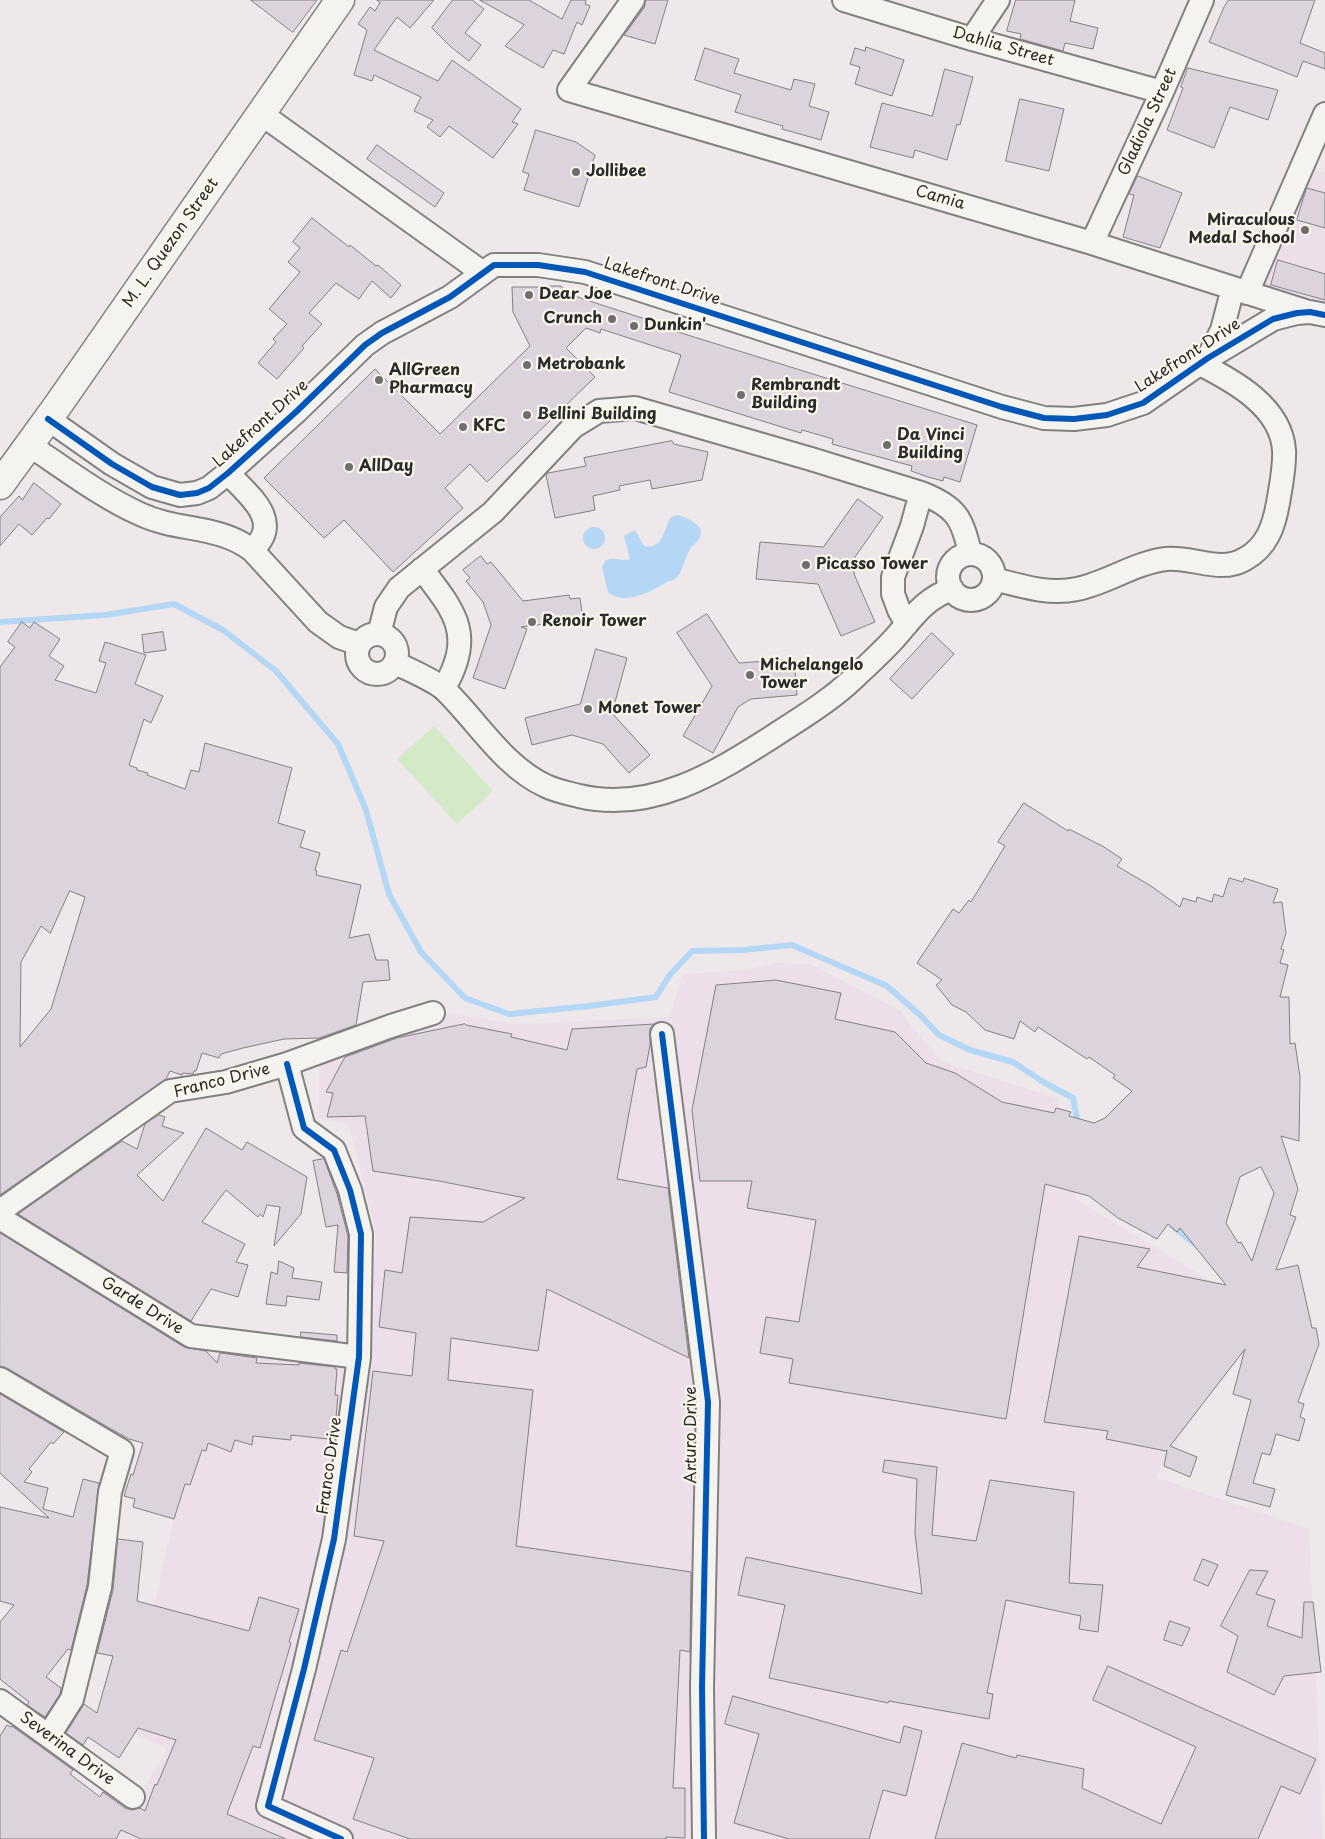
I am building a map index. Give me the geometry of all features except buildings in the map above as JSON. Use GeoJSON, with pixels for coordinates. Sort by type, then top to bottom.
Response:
{"type":"FeatureCollection","features":[{"type":"Feature","properties":{"kind":"main road","name":"M. L. Quezon Street"},"geometry":{"type":"LineString","coordinates":[[0,485],[340,0]]}},
{"type":"Feature","properties":{"kind":"street","name":"Camia"},"geometry":{"type":"LineString","coordinates":[[633,0],[569,90],[1244,287],[1318,314]]}},
{"type":"Feature","properties":{"kind":"street","name":"Dahlia Street"},"geometry":{"type":"LineString","coordinates":[[844,0],[972,39],[1162,92]]}},
{"type":"Feature","properties":{"kind":"street"},"geometry":{"type":"LineString","coordinates":[[972,39],[998,0]]}},
{"type":"Feature","properties":{"kind":"street","name":"Gladiola Street"},"geometry":{"type":"LineString","coordinates":[[1092,242],[1162,92],[1202,0]]}},
{"type":"Feature","properties":{"kind":"street"},"geometry":{"type":"LineString","coordinates":[[260,113],[483,273]]}},
{"type":"Feature","properties":{"kind":"street","name":"Lakefront Drive"},"geometry":{"type":"LineString","coordinates":[[1204,361],[1244,287],[1325,114]]}},
{"type":"Feature","properties":{"kind":"street","name":"Lakefront Drive"},"geometry":{"type":"LineString","coordinates":[[48,419],[127,474],[152,487],[180,494],[197,493],[209,488],[228,473],[365,344],[382,333],[444,301],[494,265],[538,265],[585,272],[1002,407],[1044,418],[1074,419],[1107,415],[1143,403],[1204,361],[1273,319],[1297,313],[1318,314]]}},
{"type":"Feature","properties":{"kind":"street"},"geometry":{"type":"LineString","coordinates":[[994,580],[1031,588],[1063,591],[1084,587],[1140,565],[1168,559],[1218,565],[1231,564],[1244,560],[1263,543],[1270,534],[1275,519],[1283,473],[1284,449],[1280,431],[1267,411],[1252,395],[1204,361]]}},
{"type":"Feature","properties":{"kind":"street"},"geometry":{"type":"LineString","coordinates":[[379,634],[390,600],[399,588],[493,512],[573,427],[599,411],[635,408],[811,459],[937,499],[949,506],[958,516],[964,527],[970,554]]}},
{"type":"Feature","properties":{"kind":"street"},"geometry":{"type":"LineString","coordinates":[[29,445],[113,499],[140,514],[163,522],[223,534],[239,541],[252,550],[318,622],[339,637],[359,644]]}},
{"type":"Feature","properties":{"kind":"street"},"geometry":{"type":"LineString","coordinates":[[228,473],[263,513],[264,533],[259,544],[252,550]]}},
{"type":"Feature","properties":{"kind":"street"},"geometry":{"type":"LineString","coordinates":[[113,499],[127,474]]}},
{"type":"Feature","properties":{"kind":"street"},"geometry":{"type":"LineString","coordinates":[[907,624],[892,594],[893,577],[912,526],[921,493]]}},
{"type":"Feature","properties":{"kind":"street"},"geometry":{"type":"LineString","coordinates":[[970,554],[985,558],[994,571],[994,580],[989,592],[976,599],[962,598],[952,589],[948,580],[953,562],[960,557],[970,554]]}},
{"type":"Feature","properties":{"kind":"street"},"geometry":{"type":"LineString","coordinates":[[422,569],[450,605],[458,626],[455,666],[444,688]]}},
{"type":"Feature","properties":{"kind":"street"},"geometry":{"type":"LineString","coordinates":[[396,663],[444,688],[508,758],[526,775],[547,787],[593,799],[618,801],[637,799],[680,788],[699,779],[749,751],[813,711],[877,656],[919,609],[934,596],[952,589]]}},
{"type":"Feature","properties":{"kind":"street"},"geometry":{"type":"LineString","coordinates":[[372,634],[379,634],[386,636],[392,641],[398,655],[396,663],[390,670],[383,674],[374,675],[360,667],[356,660],[356,651],[359,644],[365,638],[372,634]]}},
{"type":"Feature","properties":{"kind":"street"},"geometry":{"type":"LineString","coordinates":[[287,1064],[433,1013]]}},
{"type":"Feature","properties":{"kind":"street","name":"Arturo Drive"},"geometry":{"type":"LineString","coordinates":[[662,1034],[708,1402],[702,1687],[704,1839]]}},
{"type":"Feature","properties":{"kind":"street","name":"Franco Drive"},"geometry":{"type":"LineString","coordinates":[[0,1211],[170,1092],[226,1082],[287,1064],[304,1128],[334,1150],[350,1190],[361,1234],[358,1357],[334,1540],[304,1669],[268,1806],[341,1839]]}},
{"type":"Feature","properties":{"kind":"street","name":"Garde Drive"},"geometry":{"type":"LineString","coordinates":[[0,1218],[191,1336],[358,1357]]}},
{"type":"Feature","properties":{"kind":"street"},"geometry":{"type":"LineString","coordinates":[[0,1379],[122,1451],[110,1492],[100,1587],[72,1699],[49,1735]]}},
{"type":"Feature","properties":{"kind":"street","name":"Severina Drive"},"geometry":{"type":"LineString","coordinates":[[0,1702],[49,1735],[133,1797]]}},
{"type":"Feature","properties":{"kind":"shaded area","name":"Miraculous Medal School"},"geometry":{"type":"Polygon","coordinates":[[[1309,168],[1325,173],[1325,305],[1262,287],[1309,168]]]}},
{"type":"Feature","properties":{"kind":"shaded area"},"geometry":{"type":"Polygon","coordinates":[[[776,963],[810,964],[901,1011],[910,1025],[943,1062],[1057,1098],[1077,1200],[1227,1291],[1252,1353],[1223,1371],[1155,1477],[1309,1529],[1323,1839],[114,1839],[167,1749],[127,1730],[193,1431],[214,1350],[368,1365],[376,1233],[349,1124],[319,1119],[319,1057],[449,1013],[513,1024],[669,1017],[683,974],[745,970],[776,963]]]}},
{"type":"Feature","properties":{"kind":"green space"},"geometry":{"type":"Polygon","coordinates":[[[434,726],[493,791],[457,824],[397,759],[434,726]]]}},
{"type":"Feature","properties":{"kind":"water"},"geometry":{"type":"Polygon","coordinates":[[[677,515],[695,523],[701,530],[698,541],[687,554],[678,576],[674,580],[652,590],[629,598],[614,596],[608,592],[602,567],[606,560],[630,559],[624,536],[635,530],[644,546],[655,545],[662,538],[670,518],[677,515]]]}},
{"type":"Feature","properties":{"kind":"water"},"geometry":{"type":"Polygon","coordinates":[[[594,527],[602,530],[605,538],[602,546],[594,549],[586,546],[583,538],[586,530],[594,527]]]}},
{"type":"Feature","properties":{"kind":"waterway"},"geometry":{"type":"LineString","coordinates":[[0,622],[105,615],[174,604],[223,630],[276,671],[338,744],[366,810],[389,894],[421,952],[465,998],[509,1014],[656,997],[669,976],[692,951],[743,950],[792,945],[887,986],[920,1015],[939,1035],[970,1050],[1013,1062],[1045,1083],[1073,1098],[1078,1124]]}},
{"type":"Feature","properties":{"kind":"waterway"},"geometry":{"type":"LineString","coordinates":[[1172,1226],[1196,1245]]}},
{"type":"Feature","properties":{"kind":"cycle path"},"geometry":{"type":"LineString","coordinates":[[48,419],[112,464],[152,487],[180,495],[197,493],[209,488],[228,473],[297,411],[365,345],[382,333],[450,297],[494,265],[538,265],[585,272],[1002,407],[1044,418],[1074,419],[1107,415],[1143,403],[1208,358],[1273,319],[1297,313],[1310,312],[1325,315]]}},
{"type":"Feature","properties":{"kind":"cycle path"},"geometry":{"type":"LineString","coordinates":[[662,1034],[708,1402],[702,1687],[704,1839]]}},
{"type":"Feature","properties":{"kind":"cycle path"},"geometry":{"type":"LineString","coordinates":[[287,1064],[304,1128],[334,1150],[350,1190],[361,1234],[359,1357],[334,1539],[304,1669],[268,1806],[341,1839]]}},
{"type":"Feature","properties":{"kind":"place","name":"Jollibee"},"geometry":{"type":"Point","coordinates":[576,172]}},
{"type":"Feature","properties":{"kind":"place","name":"Miraculous Medal School"},"geometry":{"type":"Point","coordinates":[1305,230]}},
{"type":"Feature","properties":{"kind":"place","name":"Dear Joe"},"geometry":{"type":"Point","coordinates":[529,295]}},
{"type":"Feature","properties":{"kind":"place","name":"Crunch"},"geometry":{"type":"Point","coordinates":[612,319]}},
{"type":"Feature","properties":{"kind":"place","name":"Dunkin'"},"geometry":{"type":"Point","coordinates":[634,326]}},
{"type":"Feature","properties":{"kind":"place","name":"Metrobank"},"geometry":{"type":"Point","coordinates":[527,365]}},
{"type":"Feature","properties":{"kind":"place","name":"AllGreen Pharmacy"},"geometry":{"type":"Point","coordinates":[379,380]}},
{"type":"Feature","properties":{"kind":"place","name":"Rembrandt Building"},"geometry":{"type":"Point","coordinates":[741,395]}},
{"type":"Feature","properties":{"kind":"place","name":"Bellini Building"},"geometry":{"type":"Point","coordinates":[527,415]}},
{"type":"Feature","properties":{"kind":"place","name":"KFC"},"geometry":{"type":"Point","coordinates":[463,427]}},
{"type":"Feature","properties":{"kind":"place","name":"Da Vinci Building"},"geometry":{"type":"Point","coordinates":[887,445]}},
{"type":"Feature","properties":{"kind":"place","name":"AllDay"},"geometry":{"type":"Point","coordinates":[349,467]}},
{"type":"Feature","properties":{"kind":"place","name":"Picasso Tower"},"geometry":{"type":"Point","coordinates":[806,565]}},
{"type":"Feature","properties":{"kind":"place","name":"Renoir Tower"},"geometry":{"type":"Point","coordinates":[532,622]}},
{"type":"Feature","properties":{"kind":"place","name":"Michelangelo Tower"},"geometry":{"type":"Point","coordinates":[750,675]}},
{"type":"Feature","properties":{"kind":"place","name":"Monet Tower"},"geometry":{"type":"Point","coordinates":[588,709]}}]}
